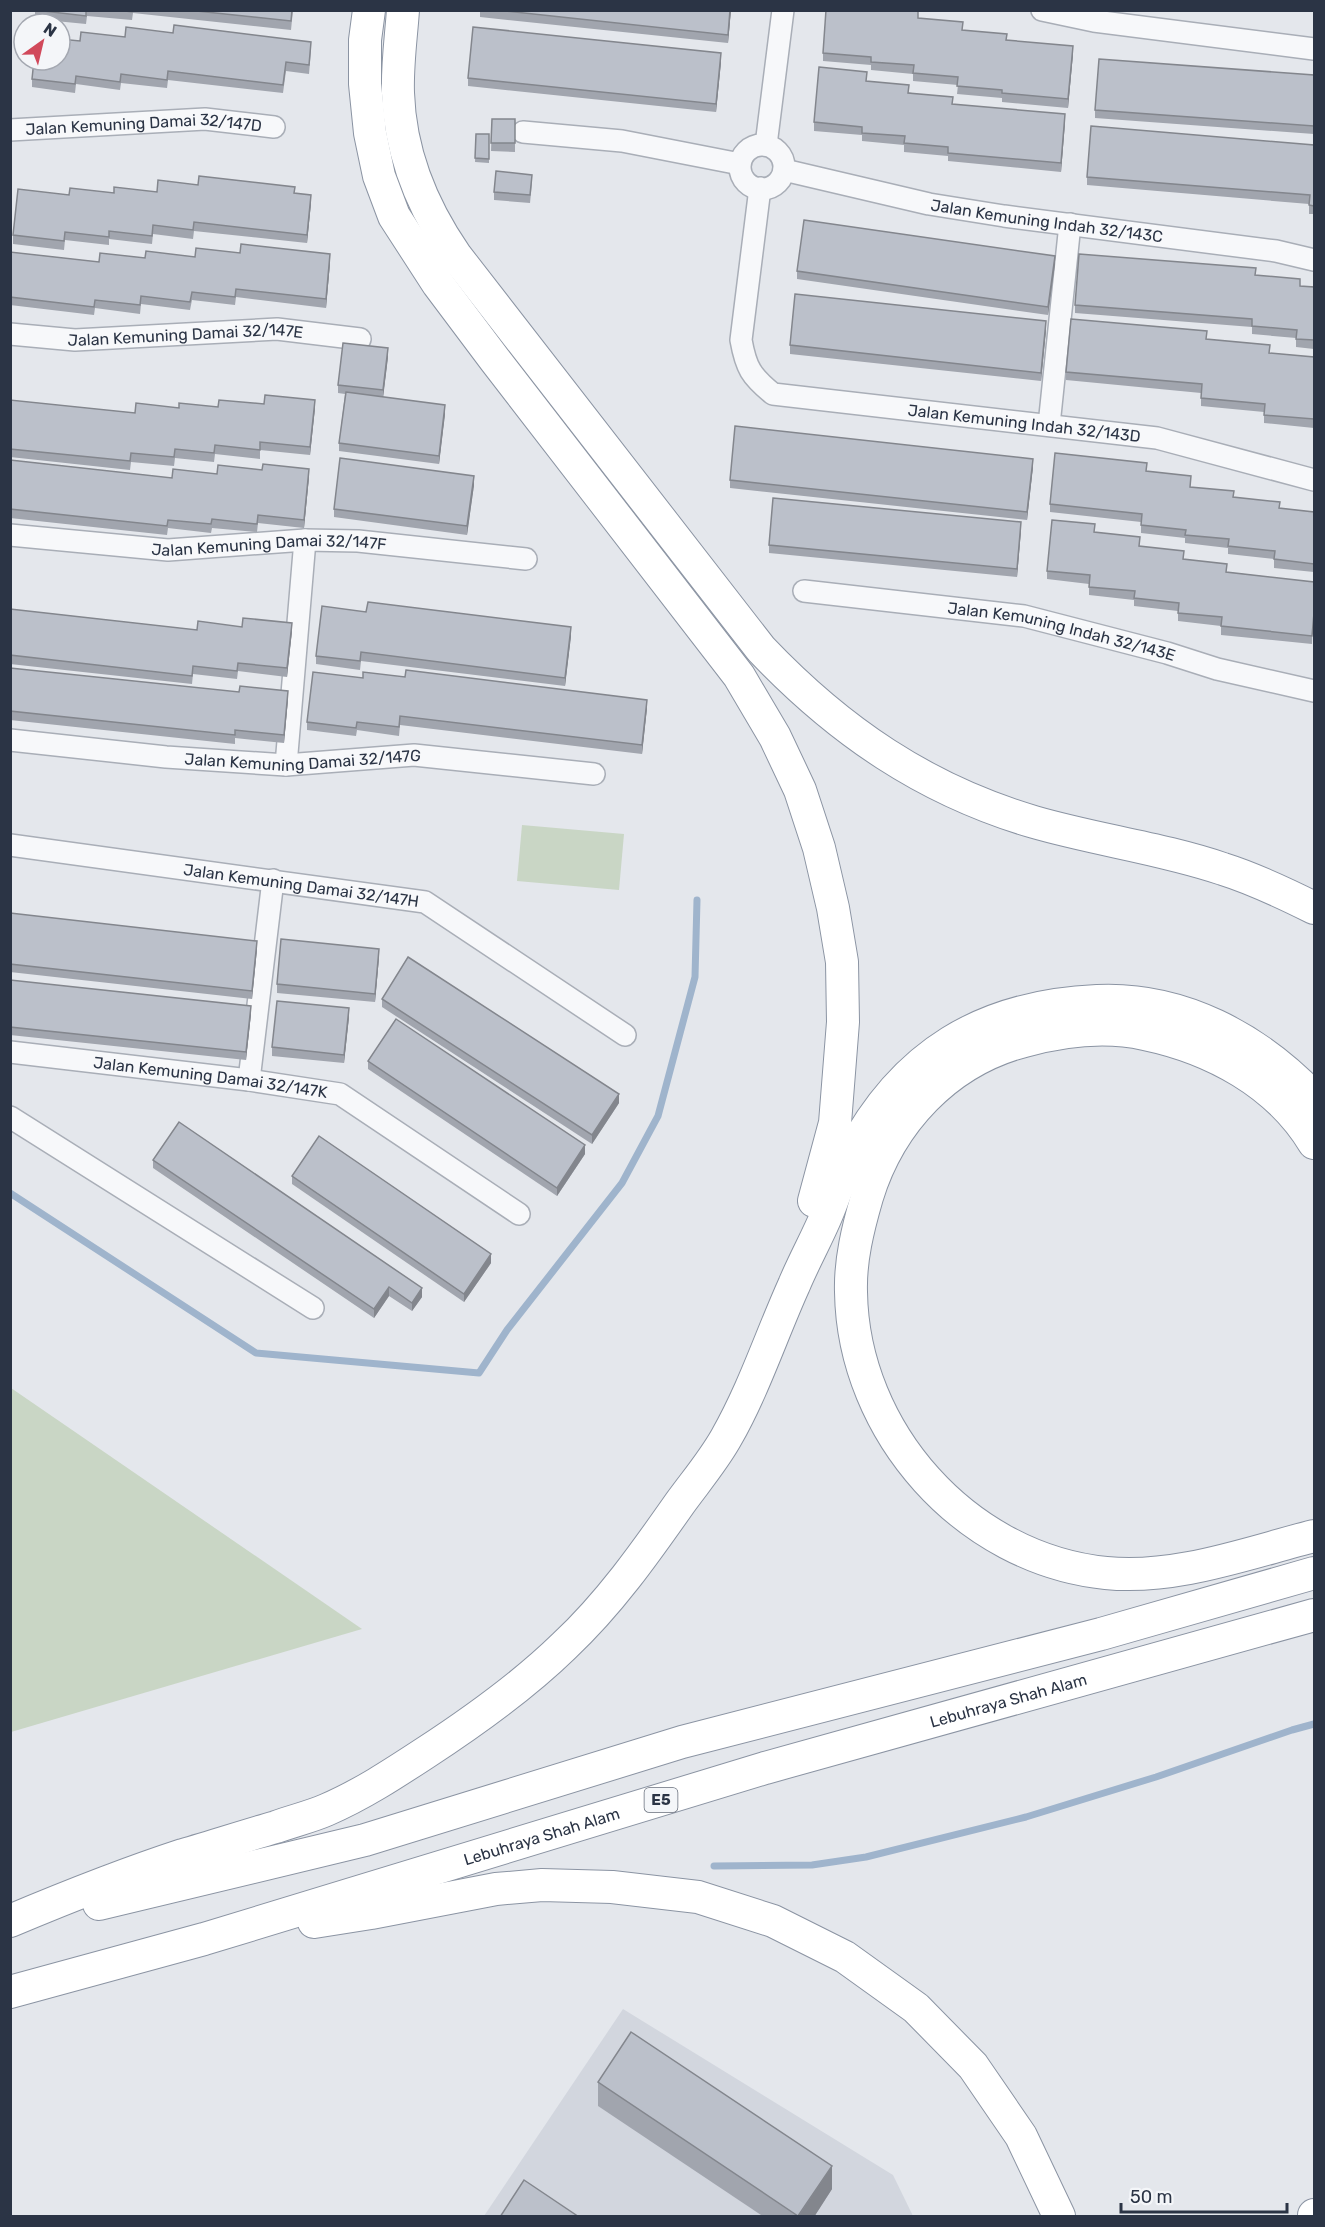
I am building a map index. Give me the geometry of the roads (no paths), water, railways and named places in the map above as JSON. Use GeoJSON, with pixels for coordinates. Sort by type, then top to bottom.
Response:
{"type":"FeatureCollection","features":[{"type":"Feature","properties":{"kind":"highway"},"geometry":{"type":"LineString","coordinates":[[369,10],[365,40],[365,84],[370,133],[379,176],[394,216],[438,284],[488,351],[739,676],[775,737],[800,790],[819,848],[833,908],[842,962],[843,1022],[835,1123],[793,1287]]}},
{"type":"Feature","properties":{"kind":"highway"},"geometry":{"type":"LineString","coordinates":[[403,10],[398,91],[400,119],[413,175],[422,200],[437,229],[754,640],[796,685],[864,740],[927,779],[958,795],[1034,822],[1221,868],[1266,884],[1314,908]]}},
{"type":"Feature","properties":{"kind":"highway"},"geometry":{"type":"LineString","coordinates":[[10,1921],[70,1896],[162,1863],[324,1811],[389,1777],[466,1727],[519,1687],[566,1645],[604,1604],[655,1538],[725,1440],[755,1381],[793,1287],[827,1216],[849,1160],[866,1129],[889,1096],[918,1064],[966,1032],[1011,1014],[1047,1004],[1133,1001],[1179,1010],[1216,1024],[1279,1065],[1314,1098]]}},
{"type":"Feature","properties":{"kind":"highway"},"geometry":{"type":"LineString","coordinates":[[1314,1143],[1285,1106],[1265,1087],[1222,1060],[1173,1040],[1133,1031],[1099,1030],[1070,1031],[1009,1045],[980,1057],[932,1090],[898,1130],[875,1173],[857,1230],[851,1292],[854,1330],[862,1364],[879,1411],[898,1446],[927,1483],[959,1510],[1000,1539],[1034,1555],[1074,1568],[1108,1573],[1142,1573],[1185,1569],[1314,1536]]}},
{"type":"Feature","properties":{"kind":"highway"},"geometry":{"type":"LineString","coordinates":[[10,1926],[365,1840],[682,1742],[1101,1634],[1314,1573]]}},
{"type":"Feature","properties":{"kind":"highway","name":"Lebuhraya Shah Alam"},"geometry":{"type":"LineString","coordinates":[[10,1992],[204,1939],[765,1768],[1314,1615]]}},
{"type":"Feature","properties":{"kind":"highway"},"geometry":{"type":"LineString","coordinates":[[204,1939],[371,1913],[496,1889],[542,1885],[612,1887],[698,1897],[773,1921],[845,1957],[916,2008],[973,2066],[1021,2136],[1059,2217]]}},
{"type":"Feature","properties":{"kind":"street"},"geometry":{"type":"LineString","coordinates":[[765,145],[783,10]]}},
{"type":"Feature","properties":{"kind":"street"},"geometry":{"type":"LineString","coordinates":[[1042,10],[1094,21],[1314,49]]}},
{"type":"Feature","properties":{"kind":"street","name":"Jalan Kemuning Damai 32/147D"},"geometry":{"type":"LineString","coordinates":[[10,130],[205,119],[274,127]]}},
{"type":"Feature","properties":{"kind":"street"},"geometry":{"type":"LineString","coordinates":[[523,132],[622,141],[740,164]]}},
{"type":"Feature","properties":{"kind":"street"},"geometry":{"type":"LineString","coordinates":[[765,145],[778,151],[782,157],[784,170],[778,182],[772,186],[760,188],[747,183],[740,171],[740,164],[746,152],[752,147],[765,145]]}},
{"type":"Feature","properties":{"kind":"street","name":"Jalan Kemuning Indah 32/143C"},"geometry":{"type":"LineString","coordinates":[[784,170],[929,204],[1004,216],[1276,251],[1314,260]]}},
{"type":"Feature","properties":{"kind":"street","name":"Jalan Kemuning Indah 32/143D"},"geometry":{"type":"LineString","coordinates":[[760,188],[741,340],[745,362],[755,379],[773,394],[1157,438],[1314,480]]}},
{"type":"Feature","properties":{"kind":"street"},"geometry":{"type":"LineString","coordinates":[[1048,425],[1070,224]]}},
{"type":"Feature","properties":{"kind":"street","name":"Jalan Kemuning Damai 32/147E"},"geometry":{"type":"LineString","coordinates":[[10,334],[75,340],[277,329],[360,339]]}},
{"type":"Feature","properties":{"kind":"street","name":"Jalan Kemuning Damai 32/147F"},"geometry":{"type":"LineString","coordinates":[[10,535],[168,550],[305,540],[358,541],[526,559]]}},
{"type":"Feature","properties":{"kind":"street"},"geometry":{"type":"LineString","coordinates":[[286,765],[305,540]]}},
{"type":"Feature","properties":{"kind":"street","name":"Jalan Kemuning Indah 32/143E"},"geometry":{"type":"LineString","coordinates":[[804,591],[1024,616],[1167,653],[1216,669],[1314,691]]}},
{"type":"Feature","properties":{"kind":"street","name":"Jalan Kemuning Damai 32/147G"},"geometry":{"type":"LineString","coordinates":[[10,740],[166,758],[286,765],[414,754],[594,774]]}},
{"type":"Feature","properties":{"kind":"street","name":"Jalan Kemuning Damai 32/147H"},"geometry":{"type":"LineString","coordinates":[[10,845],[424,902],[626,1035]]}},
{"type":"Feature","properties":{"kind":"street"},"geometry":{"type":"LineString","coordinates":[[249,1080],[273,880]]}},
{"type":"Feature","properties":{"kind":"street","name":"Jalan Kemuning Damai 32/147K"},"geometry":{"type":"LineString","coordinates":[[10,1052],[249,1080],[340,1094],[519,1214]]}},
{"type":"Feature","properties":{"kind":"street"},"geometry":{"type":"LineString","coordinates":[[10,1118],[313,1308]]}},
{"type":"Feature","properties":{"kind":"waterway"},"geometry":{"type":"LineString","coordinates":[[10,1193],[256,1353],[479,1373],[507,1330],[622,1183],[658,1116],[695,977],[697,900]]}},
{"type":"Feature","properties":{"kind":"waterway"},"geometry":{"type":"LineString","coordinates":[[714,1866],[812,1865],[866,1857],[1026,1817],[1156,1777],[1314,1724]]}}]}
